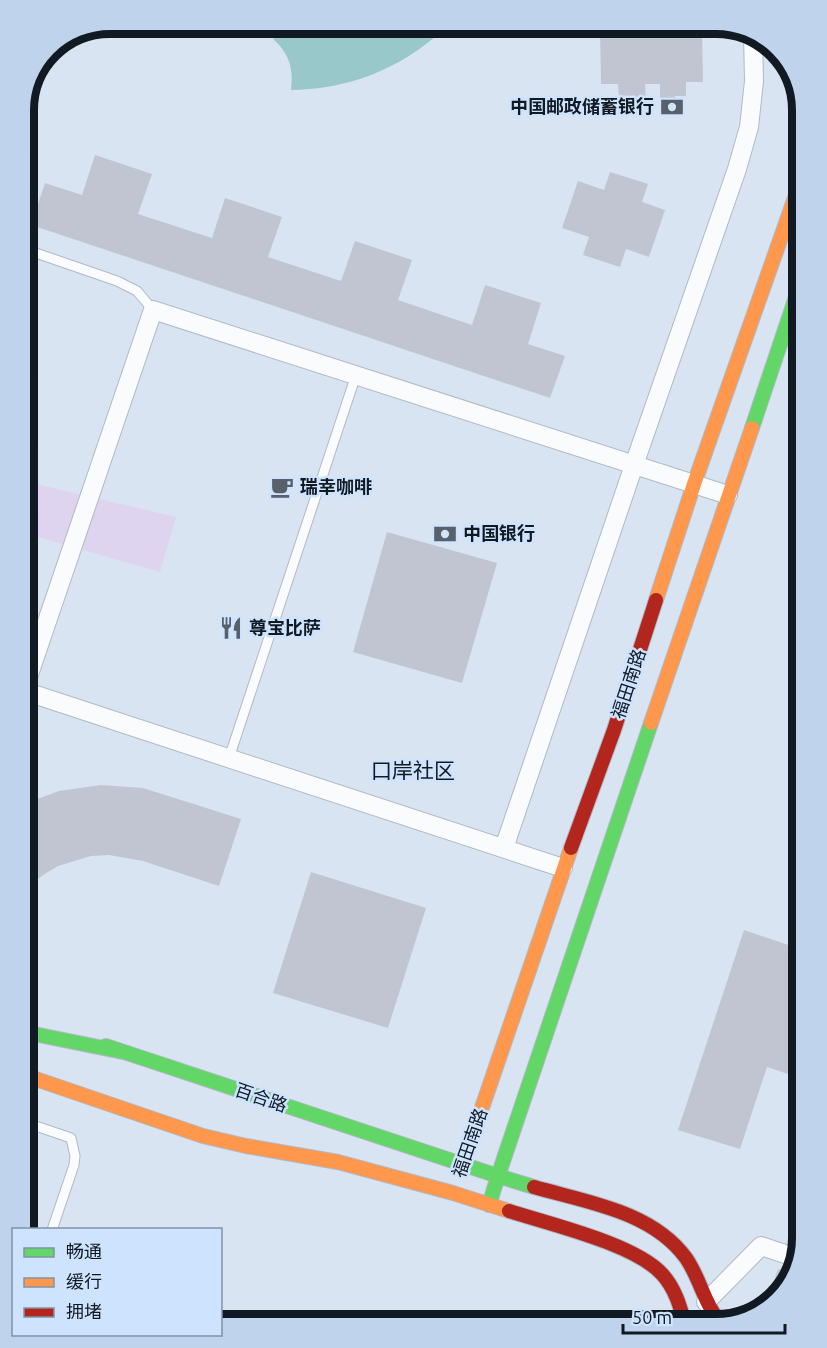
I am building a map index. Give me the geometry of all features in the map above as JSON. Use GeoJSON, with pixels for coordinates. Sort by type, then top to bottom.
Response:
{"type":"FeatureCollection","features":[{"type":"Feature","properties":{"kind":"main road","name":"福田南路"},"geometry":{"type":"LineString","coordinates":[[458,1179],[563,868],[614,730],[694,484],[792,212]]}},
{"type":"Feature","properties":{"kind":"main road","name":"福田南路"},"geometry":{"type":"LineString","coordinates":[[489,1204],[792,308]]}},
{"type":"Feature","properties":{"kind":"main road","name":"百合路"},"geometry":{"type":"LineString","coordinates":[[34,1021],[128,1053],[458,1179],[489,1204],[637,1254],[658,1268],[672,1284],[689,1314]]}},
{"type":"Feature","properties":{"kind":"main road"},"geometry":{"type":"LineString","coordinates":[[34,1034],[128,1053]]}},
{"type":"Feature","properties":{"kind":"main road","name":"百合路"},"geometry":{"type":"LineString","coordinates":[[34,1078],[203,1136],[246,1146],[458,1179],[498,1176],[629,1215],[647,1222],[678,1247],[690,1263],[698,1279],[692,1314]]}},
{"type":"Feature","properties":{"kind":"street"},"geometry":{"type":"LineString","coordinates":[[504,848],[737,169],[748,127],[754,81],[753,44]]}},
{"type":"Feature","properties":{"kind":"street"},"geometry":{"type":"LineString","coordinates":[[35,659],[153,310],[728,495]]}},
{"type":"Feature","properties":{"kind":"street"},"geometry":{"type":"LineString","coordinates":[[34,693],[563,868]]}},
{"type":"Feature","properties":{"kind":"street"},"geometry":{"type":"LineString","coordinates":[[694,1314],[761,1246],[790,1256]]}},
{"type":"Feature","properties":{"kind":"lane"},"geometry":{"type":"LineString","coordinates":[[35,253],[117,281],[137,291],[153,310]]}},
{"type":"Feature","properties":{"kind":"lane"},"geometry":{"type":"LineString","coordinates":[[229,758],[356,375]]}},
{"type":"Feature","properties":{"kind":"lane"},"geometry":{"type":"LineString","coordinates":[[34,1125],[71,1138],[75,1156],[53,1228]]}},
{"type":"Feature","properties":{"kind":"shaded area"},"geometry":{"type":"Polygon","coordinates":[[[279,34],[437,35],[407,57],[376,73],[343,84],[291,90],[292,75],[287,56],[273,39],[279,34]]]}},
{"type":"Feature","properties":{"kind":"shaded area"},"geometry":{"type":"Polygon","coordinates":[[[35,484],[176,517],[160,572],[35,536],[35,484]]]}},
{"type":"Feature","properties":{"kind":"building"},"geometry":{"type":"Polygon","coordinates":[[[600,35],[702,35],[703,82],[686,82],[686,96],[660,99],[660,84],[645,84],[646,100],[630,100],[630,97],[619,97],[618,84],[601,84],[600,35]]]}},
{"type":"Feature","properties":{"kind":"building"},"geometry":{"type":"Polygon","coordinates":[[[95,155],[152,174],[138,214],[212,238],[225,198],[282,217],[268,257],[341,281],[355,241],[412,260],[398,300],[472,325],[485,285],[541,303],[528,344],[565,356],[550,398],[35,226],[35,213],[45,183],[82,195],[95,155]]]}},
{"type":"Feature","properties":{"kind":"building"},"geometry":{"type":"Polygon","coordinates":[[[610,172],[648,184],[642,202],[665,210],[649,257],[626,249],[620,267],[583,255],[589,237],[562,228],[578,181],[604,190],[610,172]]]}},
{"type":"Feature","properties":{"kind":"building"},"geometry":{"type":"Polygon","coordinates":[[[387,532],[497,563],[462,683],[353,652],[387,532]]]}},
{"type":"Feature","properties":{"kind":"building"},"geometry":{"type":"Polygon","coordinates":[[[101,785],[143,788],[241,819],[219,886],[143,861],[109,855],[91,856],[58,866],[34,882],[34,800],[59,791],[101,785]]]}},
{"type":"Feature","properties":{"kind":"building"},"geometry":{"type":"Polygon","coordinates":[[[311,872],[426,908],[388,1028],[273,993],[311,872]]]}},
{"type":"Feature","properties":{"kind":"building"},"geometry":{"type":"Polygon","coordinates":[[[744,930],[792,946],[792,1062],[788,1074],[767,1067],[740,1149],[678,1130],[744,930]]]}},
{"type":"Feature","properties":{"kind":"building"},"geometry":{"type":"Polygon","coordinates":[[[778,1269],[785,1271],[780,1280],[770,1292],[778,1269]]]}},
{"type":"Feature","properties":{"kind":"traffic: fast"},"geometry":{"type":"LineString","coordinates":[[752,428],[792,309]]}},
{"type":"Feature","properties":{"kind":"traffic: fast"},"geometry":{"type":"LineString","coordinates":[[534,1187],[498,1176],[651,723]]}},
{"type":"Feature","properties":{"kind":"traffic: fast"},"geometry":{"type":"LineString","coordinates":[[34,1034],[128,1053]]}},
{"type":"Feature","properties":{"kind":"traffic: fast"},"geometry":{"type":"LineString","coordinates":[[106,1046],[498,1176],[489,1205]]}},
{"type":"Feature","properties":{"kind":"traffic: slow"},"geometry":{"type":"LineString","coordinates":[[656,600],[694,484],[792,206]]}},
{"type":"Feature","properties":{"kind":"traffic: slow"},"geometry":{"type":"LineString","coordinates":[[651,723],[752,428]]}},
{"type":"Feature","properties":{"kind":"traffic: slow"},"geometry":{"type":"LineString","coordinates":[[462,1166],[571,848]]}},
{"type":"Feature","properties":{"kind":"traffic: slow"},"geometry":{"type":"LineString","coordinates":[[34,1078],[203,1136],[338,1162],[453,1193],[509,1211]]}},
{"type":"Feature","properties":{"kind":"traffic: jam"},"geometry":{"type":"LineString","coordinates":[[571,848],[614,730],[656,600]]}},
{"type":"Feature","properties":{"kind":"traffic: jam"},"geometry":{"type":"LineString","coordinates":[[534,1187],[617,1211],[655,1229],[672,1242],[686,1258],[714,1314]]}},
{"type":"Feature","properties":{"kind":"traffic: jam"},"geometry":{"type":"LineString","coordinates":[[509,1211],[612,1244],[649,1263],[662,1274],[674,1291],[682,1314]]}},
{"type":"Feature","properties":{"kind":"place","name":"中国邮政储蓄银行"},"geometry":{"type":"Point","coordinates":[672,107]}},
{"type":"Feature","properties":{"kind":"place","name":"瑞幸咖啡"},"geometry":{"type":"Point","coordinates":[282,487]}},
{"type":"Feature","properties":{"kind":"place","name":"中国银行"},"geometry":{"type":"Point","coordinates":[445,534]}},
{"type":"Feature","properties":{"kind":"place","name":"尊宝比萨"},"geometry":{"type":"Point","coordinates":[231,628]}},
{"type":"Feature","properties":{"kind":"district","name":"口岸社区"},"geometry":{"type":"Point","coordinates":[413,771]}}]}
